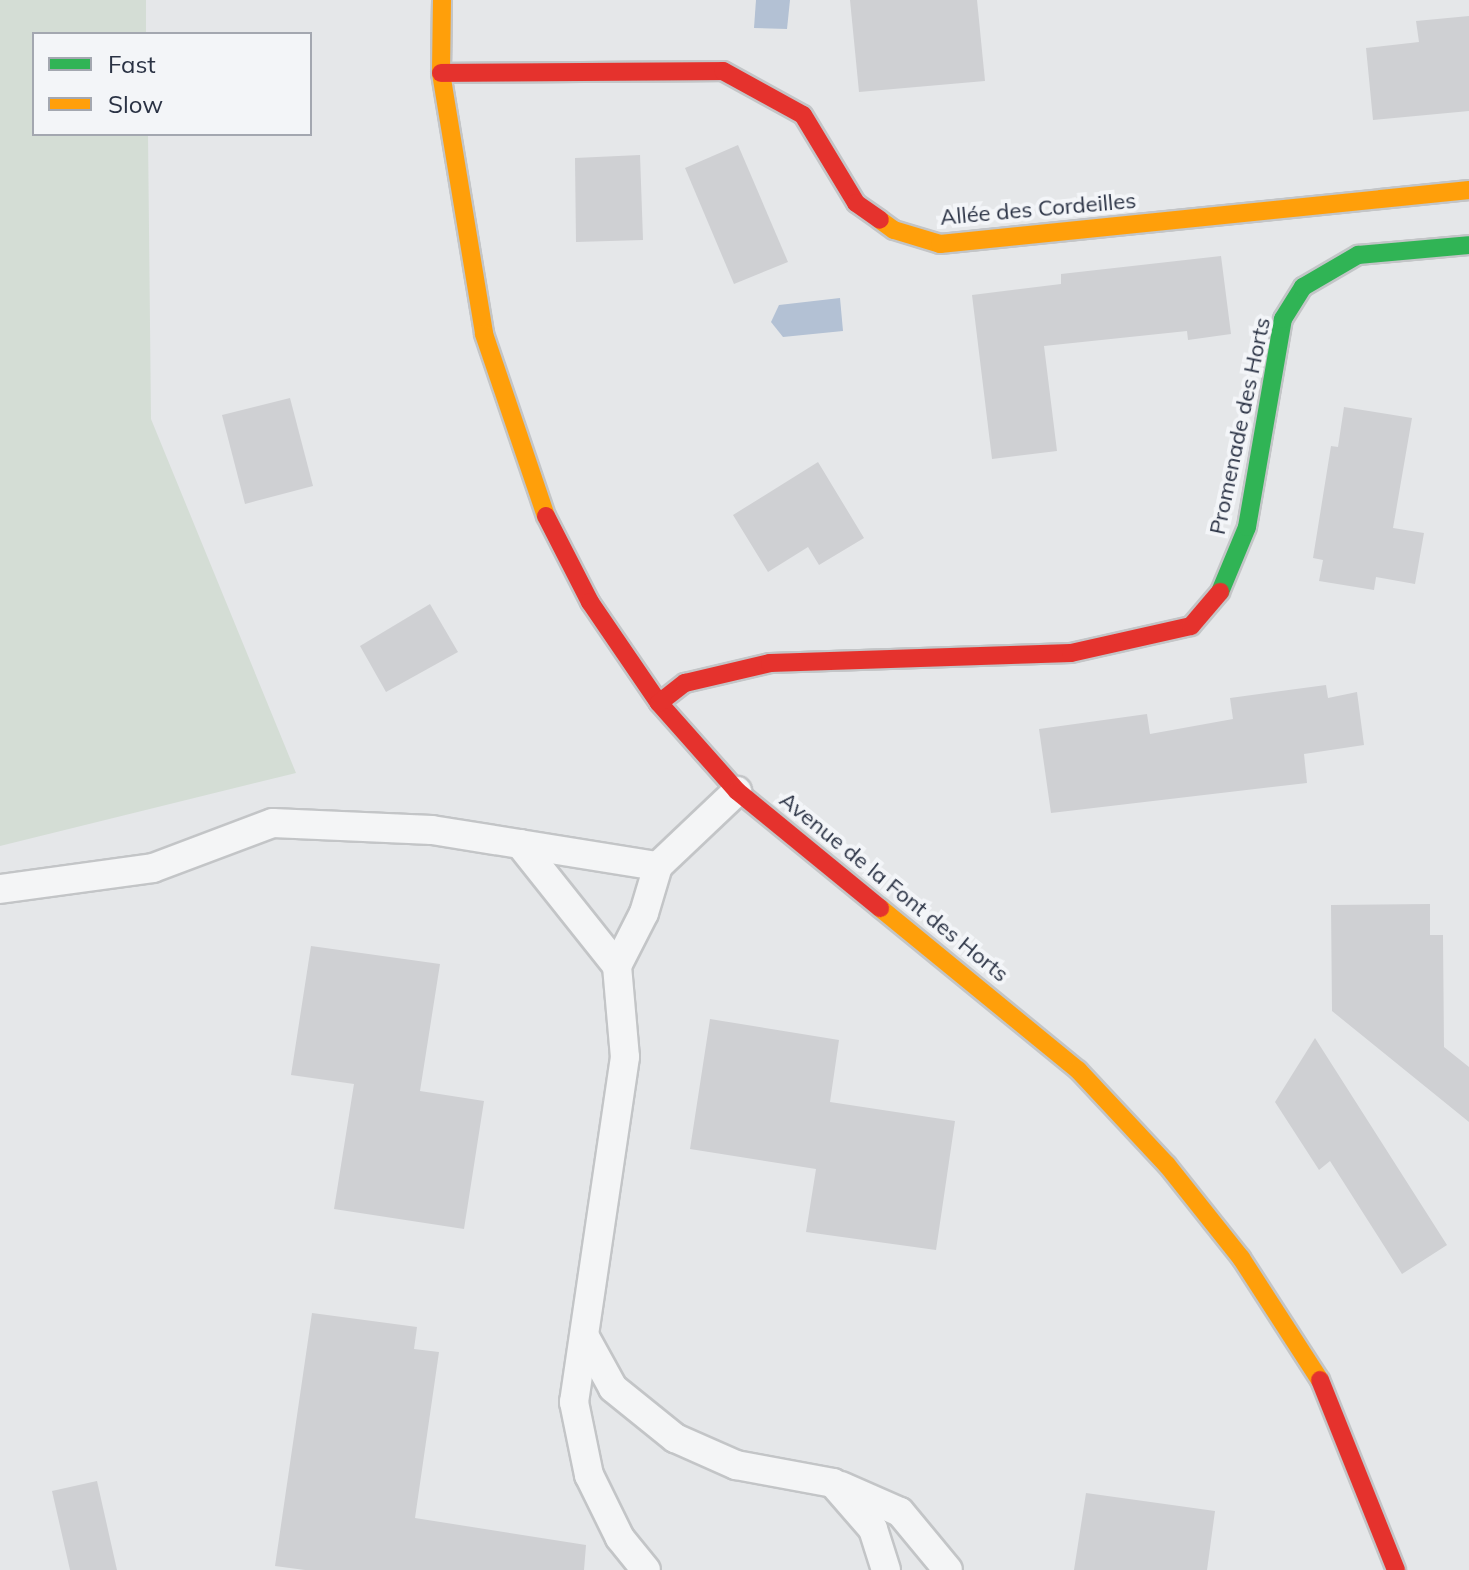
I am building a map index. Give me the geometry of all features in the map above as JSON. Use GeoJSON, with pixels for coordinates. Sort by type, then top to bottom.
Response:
{"type":"FeatureCollection","features":[{"type":"Feature","properties":{"kind":"street","name":"Avenue de la Font des Horts"},"geometry":{"type":"LineString","coordinates":[[442,0],[441,73],[484,334],[544,512],[590,602],[659,703],[737,791],[1067,1060],[1167,1165],[1241,1258],[1319,1379],[1381,1522],[1396,1570]]}},
{"type":"Feature","properties":{"kind":"street","name":"Allée des Cordeilles"},"geometry":{"type":"LineString","coordinates":[[441,73],[723,71],[803,115],[856,203],[894,230],[940,244],[1469,190]]}},
{"type":"Feature","properties":{"kind":"street","name":"Promenade des Horts"},"geometry":{"type":"LineString","coordinates":[[659,703],[685,683],[770,663],[1071,653],[1191,626],[1228,583],[1247,527],[1283,319],[1303,287],[1358,255],[1469,245]]}},
{"type":"Feature","properties":{"kind":"lane"},"geometry":{"type":"LineString","coordinates":[[646,1570],[620,1538],[589,1475],[574,1402],[625,1057],[617,966],[644,913],[658,866],[737,791]]}},
{"type":"Feature","properties":{"kind":"lane"},"geometry":{"type":"LineString","coordinates":[[0,889],[153,868],[273,823],[432,830],[658,866]]}},
{"type":"Feature","properties":{"kind":"lane"},"geometry":{"type":"LineString","coordinates":[[520,844],[617,966]]}},
{"type":"Feature","properties":{"kind":"lane"},"geometry":{"type":"LineString","coordinates":[[585,1337],[613,1388],[675,1438],[736,1465],[833,1483],[900,1512],[948,1570]]}},
{"type":"Feature","properties":{"kind":"lane"},"geometry":{"type":"LineString","coordinates":[[833,1483],[873,1529],[886,1570]]}},
{"type":"Feature","properties":{"kind":"shaded area"},"geometry":{"type":"Polygon","coordinates":[[[0,0],[146,0],[146,32],[32,32],[32,136],[148,136],[151,419],[296,773],[0,846],[0,0]]]}},
{"type":"Feature","properties":{"kind":"water"},"geometry":{"type":"Polygon","coordinates":[[[756,0],[790,0],[787,29],[754,28],[756,0]]]}},
{"type":"Feature","properties":{"kind":"water"},"geometry":{"type":"Polygon","coordinates":[[[840,298],[843,331],[783,337],[771,322],[779,305],[840,298]]]}},
{"type":"Feature","properties":{"kind":"building"},"geometry":{"type":"Polygon","coordinates":[[[850,0],[977,0],[985,81],[859,92],[850,0]]]}},
{"type":"Feature","properties":{"kind":"building"},"geometry":{"type":"Polygon","coordinates":[[[1469,16],[1469,111],[1373,120],[1366,48],[1419,42],[1416,21],[1469,16]]]}},
{"type":"Feature","properties":{"kind":"building"},"geometry":{"type":"Polygon","coordinates":[[[738,145],[788,262],[734,284],[685,168],[738,145]]]}},
{"type":"Feature","properties":{"kind":"building"},"geometry":{"type":"Polygon","coordinates":[[[640,155],[643,240],[576,242],[575,158],[640,155]]]}},
{"type":"Feature","properties":{"kind":"building"},"geometry":{"type":"Polygon","coordinates":[[[1221,256],[1231,334],[1188,340],[1187,331],[1044,346],[1057,451],[992,459],[972,295],[1061,284],[1061,274],[1221,256]]]}},
{"type":"Feature","properties":{"kind":"building"},"geometry":{"type":"Polygon","coordinates":[[[290,398],[313,486],[245,504],[222,415],[290,398]]]}},
{"type":"Feature","properties":{"kind":"building"},"geometry":{"type":"Polygon","coordinates":[[[1344,407],[1412,418],[1393,528],[1424,533],[1415,584],[1376,577],[1374,590],[1319,581],[1323,560],[1313,558],[1331,446],[1338,447],[1344,407]]]}},
{"type":"Feature","properties":{"kind":"building"},"geometry":{"type":"Polygon","coordinates":[[[818,462],[864,538],[819,565],[808,547],[768,572],[733,515],[818,462]]]}},
{"type":"Feature","properties":{"kind":"building"},"geometry":{"type":"Polygon","coordinates":[[[430,604],[458,652],[386,692],[360,646],[430,604]]]}},
{"type":"Feature","properties":{"kind":"building"},"geometry":{"type":"Polygon","coordinates":[[[1326,685],[1328,698],[1357,692],[1364,745],[1304,754],[1307,783],[1051,813],[1039,729],[1147,714],[1150,734],[1233,719],[1230,698],[1326,685]]]}},
{"type":"Feature","properties":{"kind":"building"},"geometry":{"type":"Polygon","coordinates":[[[1430,904],[1430,935],[1443,935],[1444,1047],[1469,1067],[1469,1122],[1332,1011],[1331,905],[1430,904]]]}},
{"type":"Feature","properties":{"kind":"building"},"geometry":{"type":"Polygon","coordinates":[[[311,946],[440,964],[420,1091],[484,1101],[464,1229],[334,1209],[354,1084],[291,1075],[311,946]]]}},
{"type":"Feature","properties":{"kind":"building"},"geometry":{"type":"Polygon","coordinates":[[[710,1019],[839,1040],[830,1102],[955,1121],[936,1250],[806,1232],[816,1169],[690,1149],[710,1019]]]}},
{"type":"Feature","properties":{"kind":"building"},"geometry":{"type":"Polygon","coordinates":[[[1315,1038],[1447,1245],[1402,1274],[1330,1161],[1319,1170],[1275,1102],[1315,1038]]]}},
{"type":"Feature","properties":{"kind":"building"},"geometry":{"type":"Polygon","coordinates":[[[312,1313],[417,1327],[414,1349],[439,1352],[415,1518],[586,1545],[584,1570],[305,1570],[275,1566],[312,1313]]]}},
{"type":"Feature","properties":{"kind":"building"},"geometry":{"type":"Polygon","coordinates":[[[97,1481],[117,1570],[70,1570],[52,1491],[97,1481]]]}},
{"type":"Feature","properties":{"kind":"building"},"geometry":{"type":"Polygon","coordinates":[[[1086,1493],[1215,1511],[1207,1570],[1074,1570],[1086,1493]]]}},
{"type":"Feature","properties":{"kind":"traffic: fast"},"geometry":{"type":"LineString","coordinates":[[1220,592],[1247,527],[1283,319],[1303,287],[1358,255],[1469,245]]}},
{"type":"Feature","properties":{"kind":"traffic: slow"},"geometry":{"type":"LineString","coordinates":[[442,0],[441,73],[484,334],[546,516]]}},
{"type":"Feature","properties":{"kind":"traffic: slow"},"geometry":{"type":"LineString","coordinates":[[880,220],[894,230],[940,244],[1469,190]]}},
{"type":"Feature","properties":{"kind":"traffic: slow"},"geometry":{"type":"LineString","coordinates":[[880,908],[1078,1070],[1167,1165],[1241,1258],[1320,1380]]}},
{"type":"Feature","properties":{"kind":"traffic: jam"},"geometry":{"type":"LineString","coordinates":[[441,73],[723,71],[803,115],[856,203],[880,220]]}},
{"type":"Feature","properties":{"kind":"traffic: jam"},"geometry":{"type":"LineString","coordinates":[[546,516],[590,602],[659,703],[737,791],[880,908]]}},
{"type":"Feature","properties":{"kind":"traffic: jam"},"geometry":{"type":"LineString","coordinates":[[659,703],[685,683],[770,663],[1071,653],[1191,626],[1220,592]]}},
{"type":"Feature","properties":{"kind":"traffic: jam"},"geometry":{"type":"LineString","coordinates":[[1320,1380],[1396,1570]]}}]}
